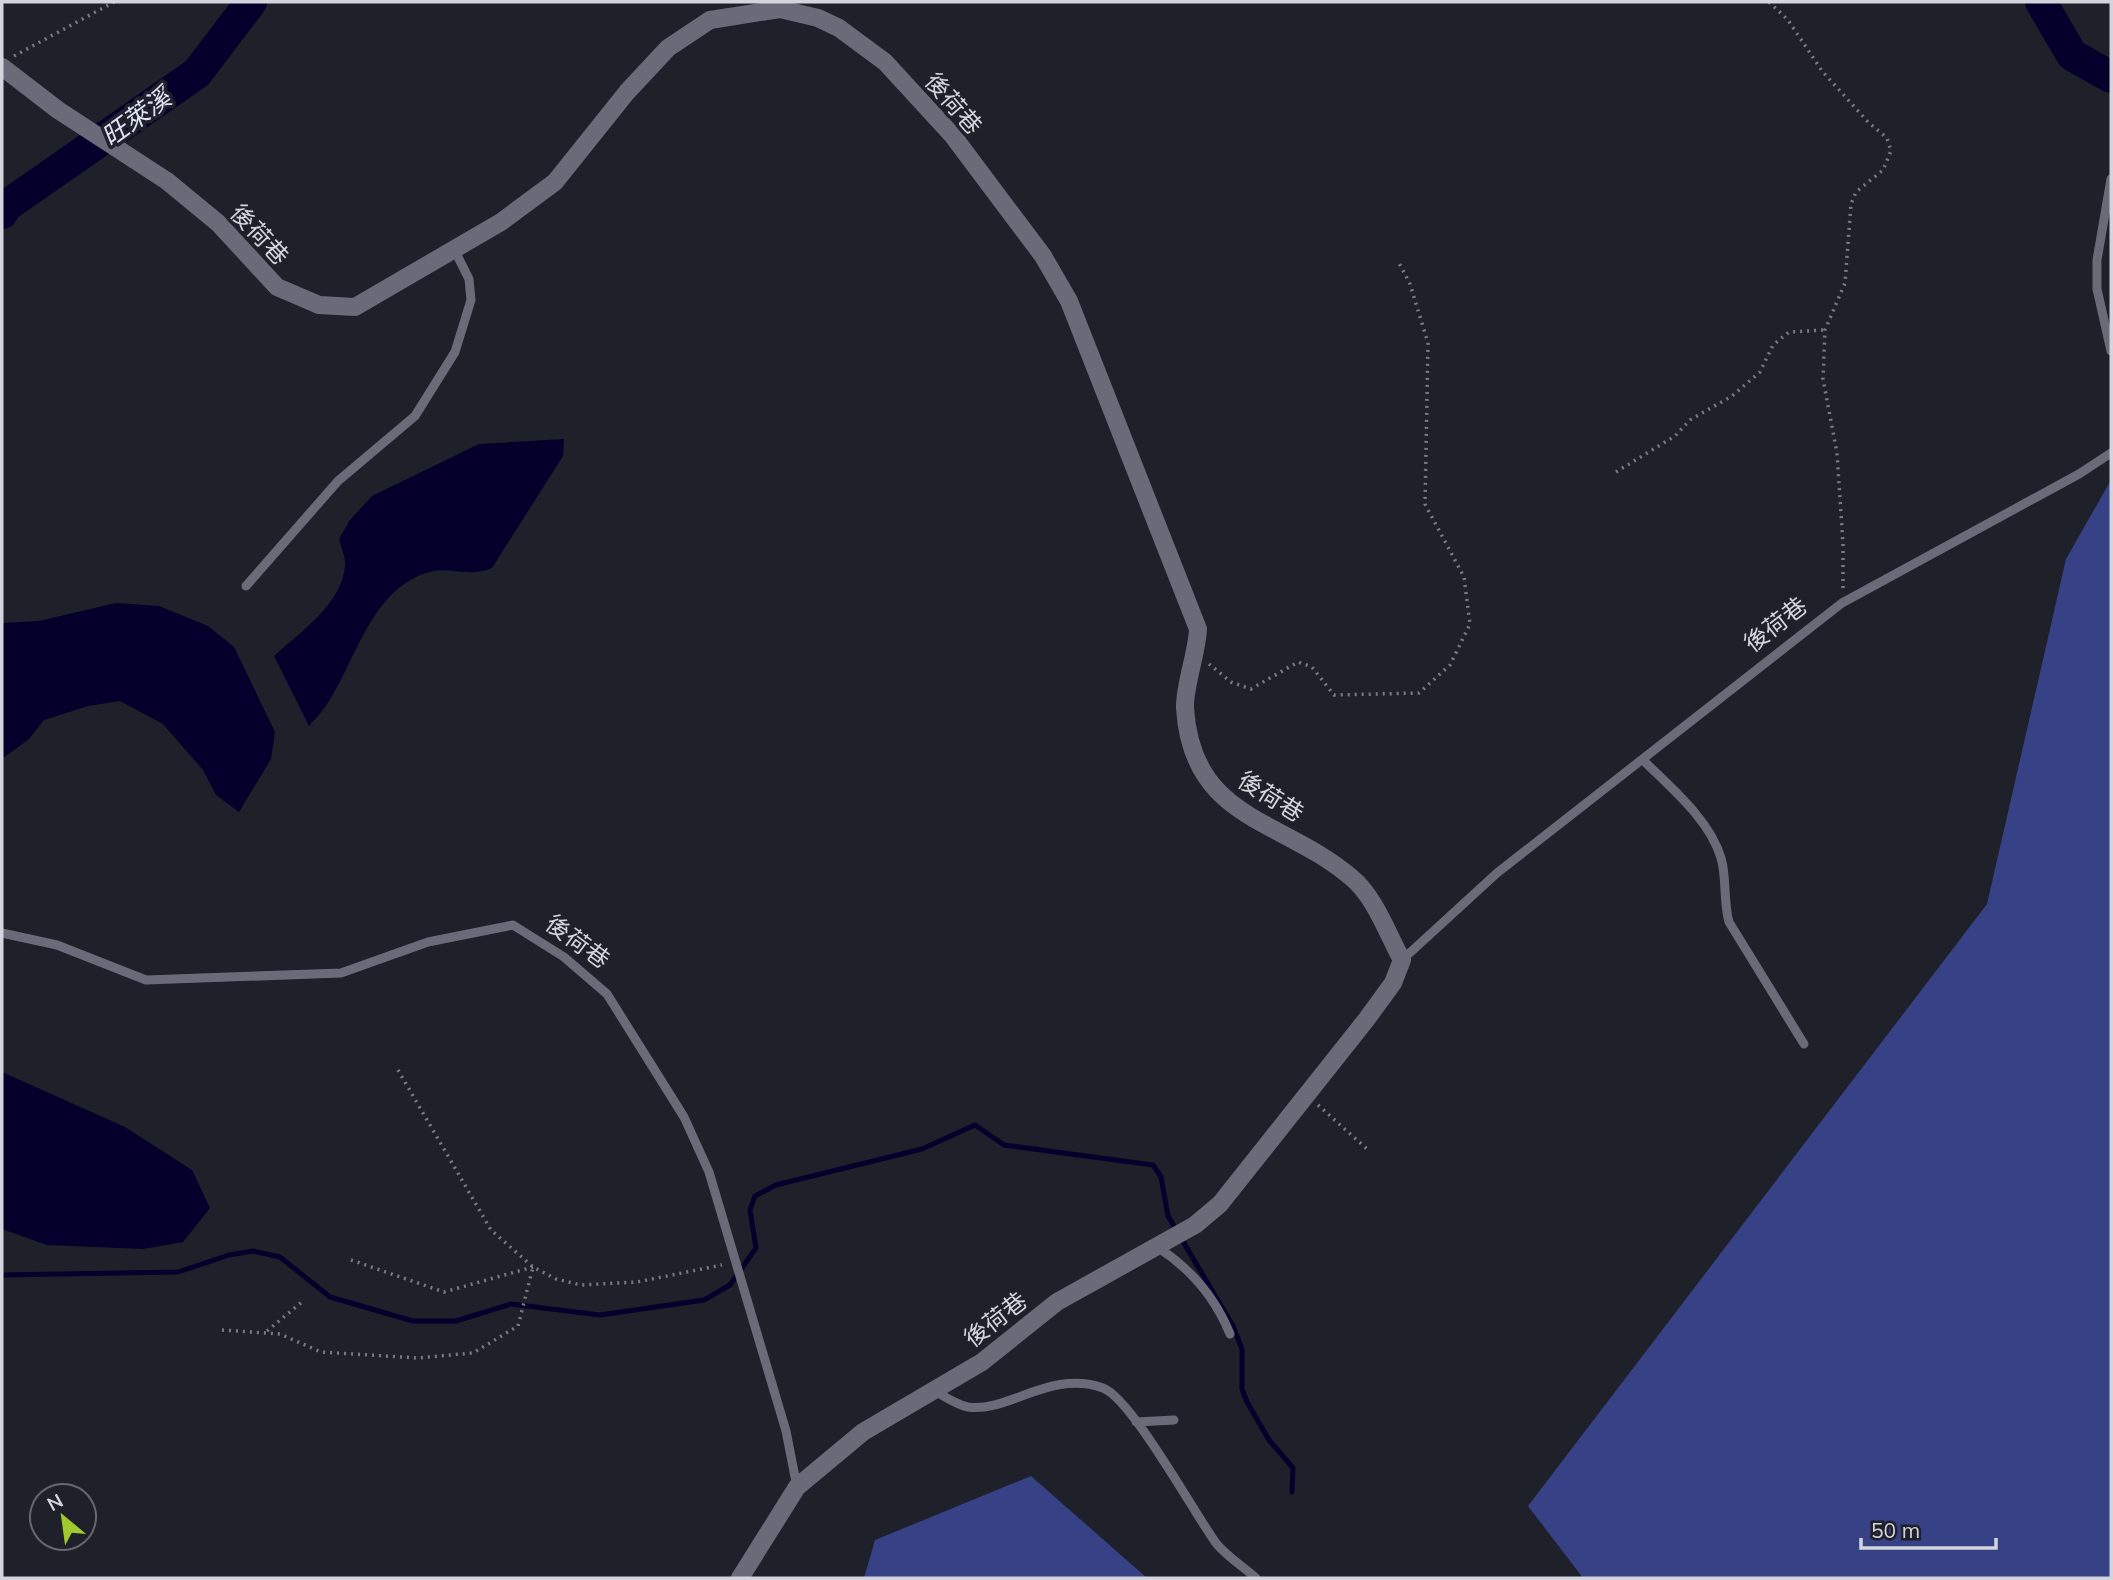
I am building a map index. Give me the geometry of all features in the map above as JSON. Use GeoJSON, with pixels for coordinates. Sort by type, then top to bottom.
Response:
{"type":"FeatureCollection","features":[{"type":"Feature","properties":{"kind":"street","name":"後荷巷"},"geometry":{"type":"LineString","coordinates":[[7,62],[58,110],[131,156],[218,223],[277,287],[318,305],[355,307],[455,251],[501,222],[555,182],[627,92],[668,48],[710,20],[780,9],[818,18],[839,28],[885,62],[953,136],[1043,256],[1062,290],[1198,629],[1197,653],[1185,706],[1195,761],[1225,801],[1301,844],[1353,879],[1402,960],[1393,983],[1308,1097],[1220,1203],[1195,1225],[1057,1302],[1001,1348],[935,1391],[863,1432],[797,1487],[740,1578]]}},
{"type":"Feature","properties":{"kind":"lane"},"geometry":{"type":"LineString","coordinates":[[2111,179],[2101,228],[2097,289],[2111,351]]}},
{"type":"Feature","properties":{"kind":"lane"},"geometry":{"type":"LineString","coordinates":[[246,586],[338,481],[415,416],[455,352],[471,300],[469,279],[455,251]]}},
{"type":"Feature","properties":{"kind":"lane","name":"後荷巷"},"geometry":{"type":"LineString","coordinates":[[1402,960],[1497,873],[1644,761],[1695,716],[1842,603],[2079,474],[2111,453]]}},
{"type":"Feature","properties":{"kind":"lane"},"geometry":{"type":"LineString","coordinates":[[1644,761],[1709,834],[1721,859],[1724,907],[1729,922],[1804,1044]]}},
{"type":"Feature","properties":{"kind":"lane","name":"後荷巷"},"geometry":{"type":"LineString","coordinates":[[2,933],[57,945],[146,980],[341,973],[428,942],[513,925],[564,957],[607,994],[638,1038],[684,1117],[709,1172],[786,1431],[797,1487]]}},
{"type":"Feature","properties":{"kind":"lane"},"geometry":{"type":"LineString","coordinates":[[1157,1247],[1182,1263],[1196,1279],[1223,1315],[1230,1334]]}},
{"type":"Feature","properties":{"kind":"lane"},"geometry":{"type":"LineString","coordinates":[[935,1391],[966,1407],[985,1407],[1041,1387],[1072,1384],[1103,1388],[1114,1395],[1136,1422],[1218,1546],[1256,1578]]}},
{"type":"Feature","properties":{"kind":"lane"},"geometry":{"type":"LineString","coordinates":[[1136,1422],[1174,1420]]}},
{"type":"Feature","properties":{"kind":"path"},"geometry":{"type":"LineString","coordinates":[[7,62],[114,2]]}},
{"type":"Feature","properties":{"kind":"path"},"geometry":{"type":"LineString","coordinates":[[1769,2],[1788,20],[1822,71],[1887,138],[1891,151],[1883,170],[1856,192],[1851,204],[1845,283],[1825,330],[1823,379],[1837,453],[1843,544],[1842,603]]}},
{"type":"Feature","properties":{"kind":"path"},"geometry":{"type":"LineString","coordinates":[[1197,653],[1231,682],[1251,689],[1298,662],[1312,667],[1334,695],[1419,694],[1450,664],[1470,624],[1464,577],[1425,504],[1428,343],[1410,284],[1398,261]]}},
{"type":"Feature","properties":{"kind":"path"},"geometry":{"type":"LineString","coordinates":[[1616,472],[1675,436],[1690,420],[1732,396],[1760,372],[1773,345],[1789,332],[1825,330]]}},
{"type":"Feature","properties":{"kind":"path"},"geometry":{"type":"LineString","coordinates":[[398,1070],[491,1230],[533,1267],[556,1279],[581,1285],[637,1282],[734,1262]]}},
{"type":"Feature","properties":{"kind":"path"},"geometry":{"type":"LineString","coordinates":[[1308,1097],[1367,1149]]}},
{"type":"Feature","properties":{"kind":"path"},"geometry":{"type":"LineString","coordinates":[[351,1260],[444,1292],[533,1267]]}},
{"type":"Feature","properties":{"kind":"path"},"geometry":{"type":"LineString","coordinates":[[222,1330],[280,1334],[321,1352],[417,1357],[472,1353],[518,1326],[533,1267]]}},
{"type":"Feature","properties":{"kind":"path"},"geometry":{"type":"LineString","coordinates":[[266,1333],[303,1301]]}},
{"type":"Feature","properties":{"kind":"shaded area"},"geometry":{"type":"Polygon","coordinates":[[[564,439],[563,456],[492,568],[475,572],[429,572],[410,580],[394,592],[370,624],[330,700],[309,726],[274,656],[318,616],[336,593],[345,566],[339,539],[350,520],[372,496],[479,444],[564,439]]]}},
{"type":"Feature","properties":{"kind":"shaded area"},"geometry":{"type":"Polygon","coordinates":[[[2111,480],[2111,1578],[1583,1578],[1528,1506],[1987,904],[2066,559],[2111,480]]]}},
{"type":"Feature","properties":{"kind":"shaded area"},"geometry":{"type":"Polygon","coordinates":[[[116,603],[159,606],[208,626],[234,647],[275,732],[271,759],[239,812],[216,795],[203,770],[163,724],[120,701],[88,706],[44,720],[29,739],[2,759],[2,623],[39,621],[116,603]]]}},
{"type":"Feature","properties":{"kind":"shaded area"},"geometry":{"type":"Polygon","coordinates":[[[2,1072],[125,1127],[192,1170],[210,1208],[183,1242],[143,1249],[47,1245],[2,1229],[2,1072]]]}},
{"type":"Feature","properties":{"kind":"shaded area"},"geometry":{"type":"Polygon","coordinates":[[[1031,1476],[1147,1578],[864,1578],[875,1540],[1031,1476]]]}},
{"type":"Feature","properties":{"kind":"waterway","name":"旺萊溪"},"geometry":{"type":"LineString","coordinates":[[2,213],[6,206],[197,73],[251,2]]}},
{"type":"Feature","properties":{"kind":"waterway"},"geometry":{"type":"LineString","coordinates":[[2041,2],[2072,55],[2111,77]]}},
{"type":"Feature","properties":{"kind":"waterway"},"geometry":{"type":"LineString","coordinates":[[2,1275],[178,1272],[229,1255],[253,1251],[280,1257],[330,1297],[413,1321],[456,1321],[511,1304],[600,1315],[704,1300],[730,1285],[756,1248],[750,1210],[755,1196],[776,1185],[922,1149],[975,1125],[1004,1145],[1153,1165],[1161,1177],[1168,1216],[1233,1326],[1242,1349],[1242,1389],[1269,1440],[1293,1468],[1292,1492]]}}]}
